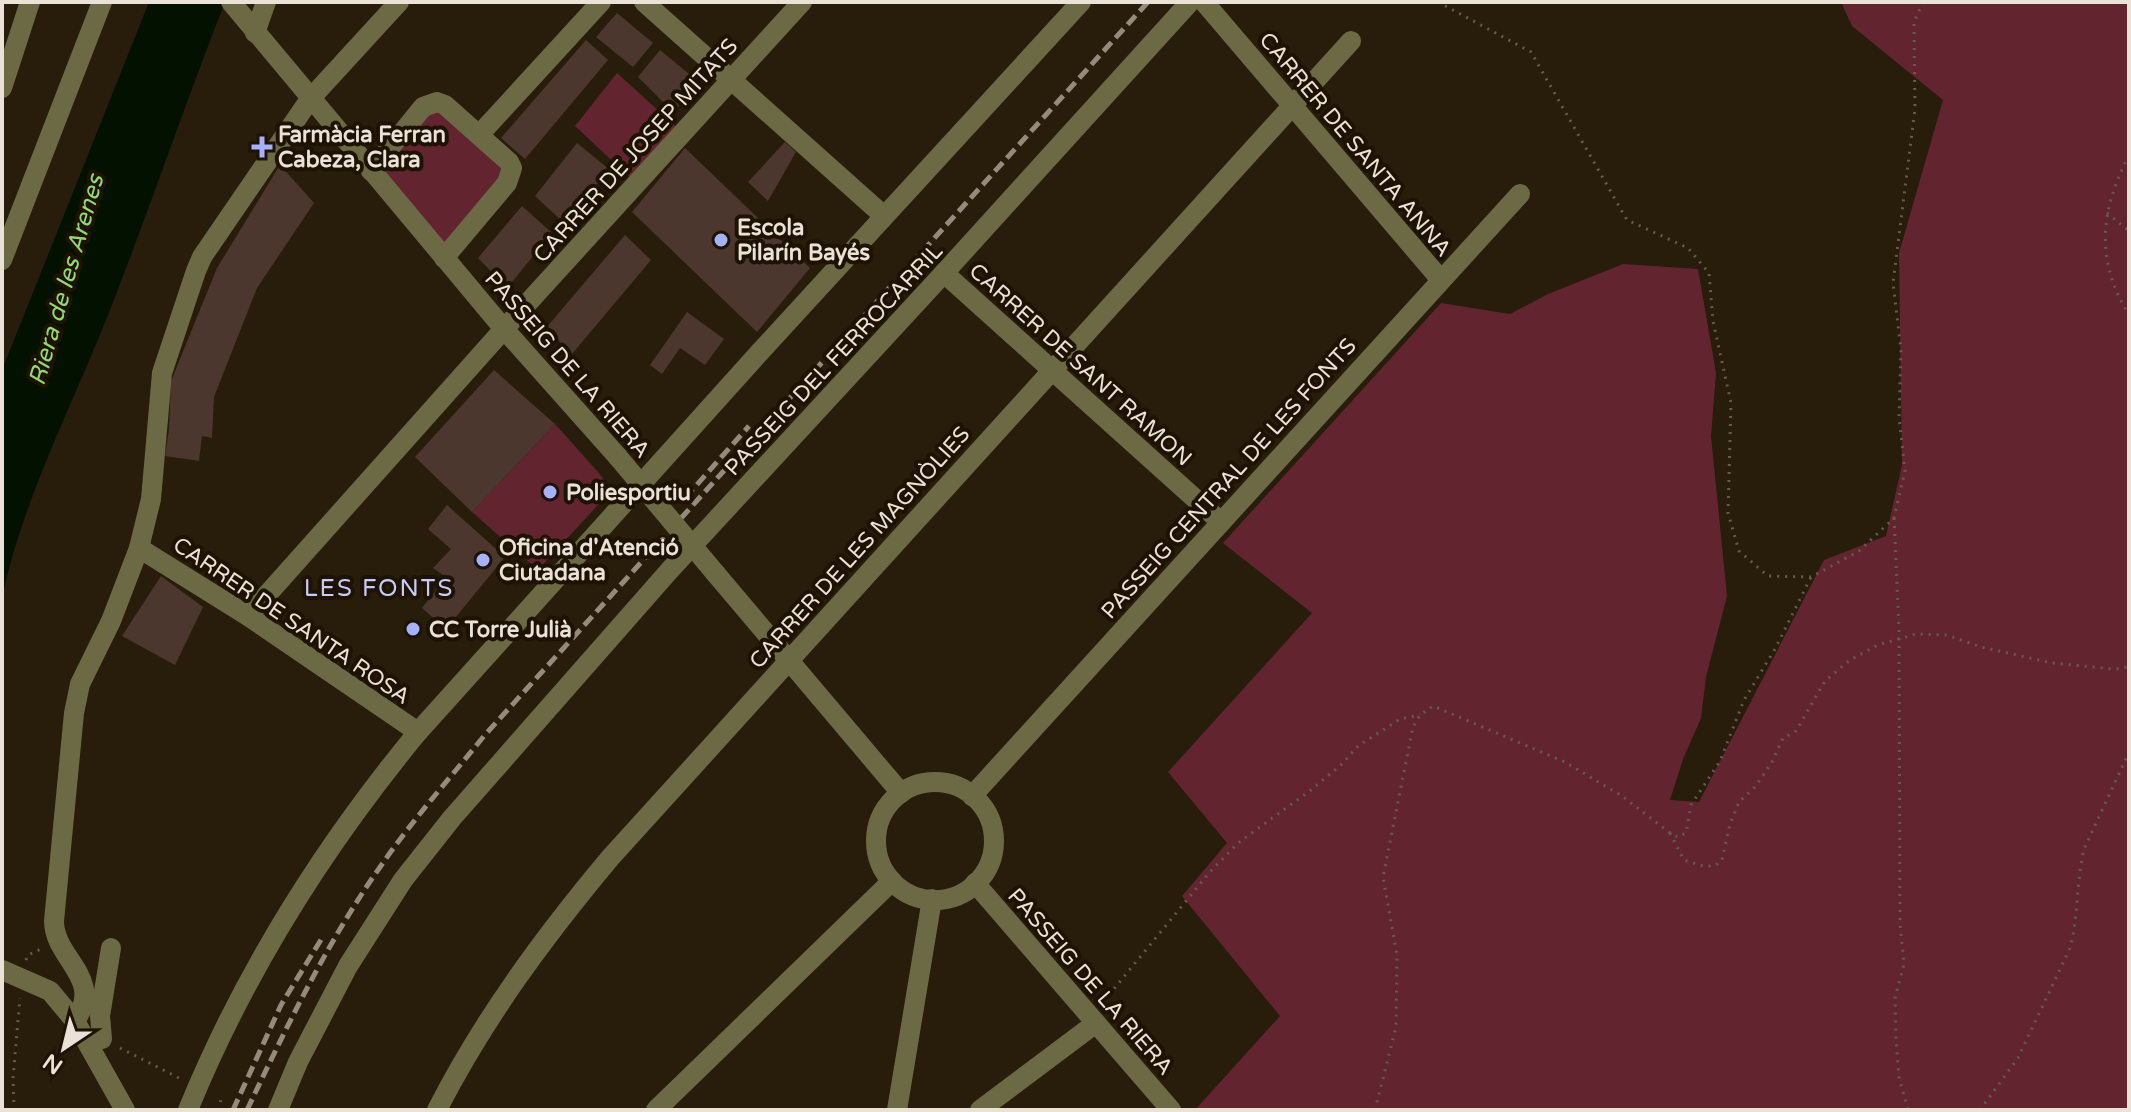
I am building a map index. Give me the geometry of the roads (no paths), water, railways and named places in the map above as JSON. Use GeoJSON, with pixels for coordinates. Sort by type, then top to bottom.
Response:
{"type":"FeatureCollection","features":[{"type":"Feature","properties":{"kind":"street"},"geometry":{"type":"LineString","coordinates":[[2,88],[30,2]]}},
{"type":"Feature","properties":{"kind":"street"},"geometry":{"type":"LineString","coordinates":[[2,260],[102,2]]}},
{"type":"Feature","properties":{"kind":"street"},"geometry":{"type":"LineString","coordinates":[[243,17],[266,2]]}},
{"type":"Feature","properties":{"kind":"street"},"geometry":{"type":"LineString","coordinates":[[75,1021],[85,1002],[84,986],[54,929],[74,713],[80,684],[111,621],[139,548],[151,499],[162,373],[202,257],[310,99],[399,2]]}},
{"type":"Feature","properties":{"kind":"street"},"geometry":{"type":"LineString","coordinates":[[479,135],[601,2]]}},
{"type":"Feature","properties":{"kind":"street"},"geometry":{"type":"LineString","coordinates":[[644,2],[884,216]]}},
{"type":"Feature","properties":{"kind":"street","name":"CARRER DE JOSEP MITATS"},"geometry":{"type":"LineString","coordinates":[[248,616],[802,2]]}},
{"type":"Feature","properties":{"kind":"street"},"geometry":{"type":"LineString","coordinates":[[188,1110],[239,1001],[296,900],[418,732],[1081,2]]}},
{"type":"Feature","properties":{"kind":"street","name":"PASSEIG DEL FERROCARRIL"},"geometry":{"type":"LineString","coordinates":[[278,1110],[298,1062],[348,966],[403,880],[452,818],[669,571],[1190,2]]}},
{"type":"Feature","properties":{"kind":"street","name":"CARRER DE SANTA ANNA"},"geometry":{"type":"LineString","coordinates":[[1204,2],[1441,280]]}},
{"type":"Feature","properties":{"kind":"street","name":"PASSEIG DE LA RIERA"},"geometry":{"type":"LineString","coordinates":[[243,17],[504,329],[618,457],[901,793]]}},
{"type":"Feature","properties":{"kind":"street","name":"CARRER DE LES MAGNÒLIES"},"geometry":{"type":"LineString","coordinates":[[437,1110],[457,1070],[512,984],[564,914],[788,661],[1351,41]]}},
{"type":"Feature","properties":{"kind":"street"},"geometry":{"type":"LineString","coordinates":[[371,171],[416,115],[429,104],[445,105],[509,162],[512,175],[507,183],[444,258]]}},
{"type":"Feature","properties":{"kind":"street","name":"PASSEIG CENTRAL DE LES FONTS"},"geometry":{"type":"LineString","coordinates":[[972,796],[1520,194]]}},
{"type":"Feature","properties":{"kind":"street","name":"CARRER DE SANT RAMON"},"geometry":{"type":"LineString","coordinates":[[944,273],[1221,522]]}},
{"type":"Feature","properties":{"kind":"street","name":"CARRER DE SANTA ROSA"},"geometry":{"type":"LineString","coordinates":[[139,548],[248,616],[418,732]]}},
{"type":"Feature","properties":{"kind":"street"},"geometry":{"type":"LineString","coordinates":[[927,782],[944,782],[962,788],[972,796],[988,814],[994,834],[989,865],[975,883],[952,897],[932,899],[908,893],[892,881],[878,855],[876,840],[883,812],[901,793],[927,782]]}},
{"type":"Feature","properties":{"kind":"street"},"geometry":{"type":"LineString","coordinates":[[656,1110],[892,881]]}},
{"type":"Feature","properties":{"kind":"street","name":"PASSEIG DE LA RIERA"},"geometry":{"type":"LineString","coordinates":[[975,883],[1171,1110]]}},
{"type":"Feature","properties":{"kind":"street"},"geometry":{"type":"LineString","coordinates":[[897,1110],[932,899]]}},
{"type":"Feature","properties":{"kind":"street"},"geometry":{"type":"LineString","coordinates":[[102,1039],[100,1016],[111,948]]}},
{"type":"Feature","properties":{"kind":"street"},"geometry":{"type":"LineString","coordinates":[[2,970],[25,970],[50,991],[75,1021],[125,1110]]}},
{"type":"Feature","properties":{"kind":"street"},"geometry":{"type":"LineString","coordinates":[[980,1110],[1093,1020]]}},
{"type":"Feature","properties":{"kind":"water","name":"Riera de les Arenes"},"geometry":{"type":"Polygon","coordinates":[[[149,2],[225,2],[108,315],[35,489],[2,598],[2,370],[149,2]]]}},
{"type":"Feature","properties":{"kind":"railway"},"geometry":{"type":"LineString","coordinates":[[247,1110],[328,951],[365,890],[421,813],[484,736],[1148,2]]}},
{"type":"Feature","properties":{"kind":"railway"},"geometry":{"type":"LineString","coordinates":[[685,498],[749,426]]}},
{"type":"Feature","properties":{"kind":"railway"},"geometry":{"type":"LineString","coordinates":[[233,1110],[281,1005],[322,938]]}},
{"type":"Feature","properties":{"kind":"place","name":"Farmàcia Ferran Cabeza, Clara"},"geometry":{"type":"Point","coordinates":[262,147]}},
{"type":"Feature","properties":{"kind":"place","name":"Escola Pilarín Bayés"},"geometry":{"type":"Point","coordinates":[721,240]}},
{"type":"Feature","properties":{"kind":"place","name":"Poliesportiu"},"geometry":{"type":"Point","coordinates":[550,492]}},
{"type":"Feature","properties":{"kind":"place","name":"Oficina d'Atenció Ciutadana"},"geometry":{"type":"Point","coordinates":[483,560]}},
{"type":"Feature","properties":{"kind":"place","name":"CC Torre Julià"},"geometry":{"type":"Point","coordinates":[413,629]}},
{"type":"Feature","properties":{"kind":"district","name":"LES FONTS"},"geometry":{"type":"Point","coordinates":[379,588]}}]}
